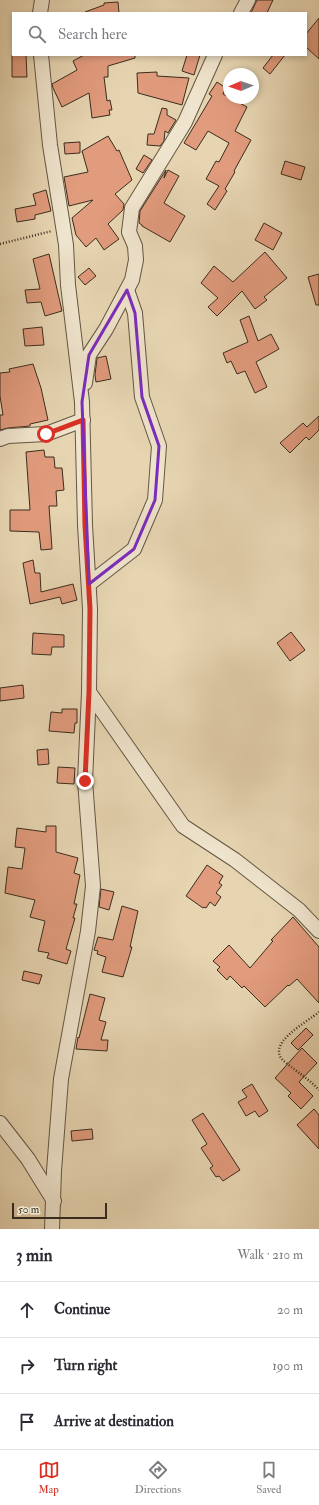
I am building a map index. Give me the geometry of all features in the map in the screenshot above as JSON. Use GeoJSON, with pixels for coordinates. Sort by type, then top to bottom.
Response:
{"type":"FeatureCollection","features":[{"type":"Feature","properties":{"kind":"street"},"geometry":{"type":"LineString","coordinates":[[40,12],[42,0]]}},
{"type":"Feature","properties":{"kind":"street"},"geometry":{"type":"LineString","coordinates":[[242,12],[248,0]]}},
{"type":"Feature","properties":{"kind":"street"},"geometry":{"type":"LineString","coordinates":[[41,56],[46,114],[68,261],[68,285],[82,402],[85,525],[89,584],[89,692],[85,781],[93,886],[88,931],[61,1079],[55,1157],[52,1229]]}},
{"type":"Feature","properties":{"kind":"street"},"geometry":{"type":"LineString","coordinates":[[82,402],[89,355],[106,329],[132,280],[136,260],[135,246],[129,232],[132,208],[185,122],[215,56]]}},
{"type":"Feature","properties":{"kind":"street"},"geometry":{"type":"LineString","coordinates":[[89,584],[134,549],[155,500],[159,446],[142,397],[136,313],[127,290]]}},
{"type":"Feature","properties":{"kind":"street"},"geometry":{"type":"LineString","coordinates":[[0,439],[8,436],[46,434],[83,420]]}},
{"type":"Feature","properties":{"kind":"street"},"geometry":{"type":"LineString","coordinates":[[89,692],[183,826],[240,864],[299,910],[319,931]]}},
{"type":"Feature","properties":{"kind":"street"},"geometry":{"type":"LineString","coordinates":[[0,1123],[28,1159],[54,1201]]}},
{"type":"Feature","properties":{"kind":"path"},"geometry":{"type":"LineString","coordinates":[[0,244],[64,229]]}},
{"type":"Feature","properties":{"kind":"path"},"geometry":{"type":"LineString","coordinates":[[319,1012],[284,1039],[279,1045],[279,1053],[283,1061],[307,1078],[319,1090]]}},
{"type":"Feature","properties":{"kind":"highlighted area"},"geometry":{"type":"Polygon","coordinates":[[[127,290],[135,313],[142,397],[159,446],[155,500],[134,549],[89,584],[82,402],[89,355],[127,290]]]}},
{"type":"Feature","properties":{"kind":"building"},"geometry":{"type":"Polygon","coordinates":[[[257,0],[273,0],[267,12],[251,12],[257,0]]]}},
{"type":"Feature","properties":{"kind":"building"},"geometry":{"type":"Polygon","coordinates":[[[118,2],[119,12],[85,12],[104,5],[104,3],[118,2]]]}},
{"type":"Feature","properties":{"kind":"building"},"geometry":{"type":"Polygon","coordinates":[[[319,18],[319,59],[307,48],[307,33],[319,18]]]}},
{"type":"Feature","properties":{"kind":"building"},"geometry":{"type":"Polygon","coordinates":[[[12,56],[26,56],[27,77],[12,77],[12,56]]]}},
{"type":"Feature","properties":{"kind":"building"},"geometry":{"type":"Polygon","coordinates":[[[82,56],[135,56],[135,58],[108,66],[108,77],[104,77],[107,101],[110,100],[112,110],[109,110],[110,115],[92,118],[89,93],[62,107],[52,84],[77,70],[73,61],[82,56]]]}},
{"type":"Feature","properties":{"kind":"building"},"geometry":{"type":"Polygon","coordinates":[[[187,56],[200,56],[194,75],[182,71],[187,56]]]}},
{"type":"Feature","properties":{"kind":"building"},"geometry":{"type":"Polygon","coordinates":[[[272,56],[284,56],[270,74],[263,68],[272,56]]]}},
{"type":"Feature","properties":{"kind":"building"},"geometry":{"type":"Polygon","coordinates":[[[157,72],[157,76],[189,78],[182,105],[138,93],[137,73],[157,72]]]}},
{"type":"Feature","properties":{"kind":"building"},"geometry":{"type":"Polygon","coordinates":[[[217,82],[223,86],[223,104],[241,104],[247,107],[235,131],[251,140],[225,189],[227,191],[215,210],[207,204],[219,186],[206,179],[216,161],[219,162],[229,143],[208,131],[196,150],[184,143],[212,96],[209,94],[217,82]]]}},
{"type":"Feature","properties":{"kind":"building"},"geometry":{"type":"Polygon","coordinates":[[[162,108],[167,109],[167,115],[176,120],[168,133],[165,131],[164,141],[160,146],[147,145],[148,134],[154,134],[162,108]]]}},
{"type":"Feature","properties":{"kind":"building"},"geometry":{"type":"Polygon","coordinates":[[[108,136],[117,151],[119,150],[132,180],[115,194],[124,204],[123,210],[108,224],[119,239],[104,250],[96,238],[86,247],[76,235],[72,218],[93,200],[69,206],[64,177],[88,172],[82,151],[108,136]]]}},
{"type":"Feature","properties":{"kind":"building"},"geometry":{"type":"Polygon","coordinates":[[[80,142],[80,153],[65,154],[64,143],[80,142]]]}},
{"type":"Feature","properties":{"kind":"building"},"geometry":{"type":"Polygon","coordinates":[[[144,155],[152,160],[143,173],[136,169],[144,155]]]}},
{"type":"Feature","properties":{"kind":"building"},"geometry":{"type":"Polygon","coordinates":[[[285,161],[305,167],[301,180],[281,174],[285,161]]]}},
{"type":"Feature","properties":{"kind":"building"},"geometry":{"type":"Polygon","coordinates":[[[166,170],[164,178],[168,170],[179,176],[164,203],[185,216],[170,242],[139,223],[140,211],[166,170]]]}},
{"type":"Feature","properties":{"kind":"building"},"geometry":{"type":"Polygon","coordinates":[[[46,190],[51,211],[35,215],[35,219],[17,222],[15,209],[36,205],[33,194],[46,190]]]}},
{"type":"Feature","properties":{"kind":"building"},"geometry":{"type":"Polygon","coordinates":[[[264,223],[282,233],[273,250],[255,240],[264,223]]]}},
{"type":"Feature","properties":{"kind":"building"},"geometry":{"type":"Polygon","coordinates":[[[265,252],[287,278],[264,297],[267,300],[255,309],[242,291],[217,316],[208,307],[218,298],[201,283],[214,266],[233,282],[265,252]]]}},
{"type":"Feature","properties":{"kind":"building"},"geometry":{"type":"Polygon","coordinates":[[[49,254],[62,311],[45,316],[41,302],[27,303],[25,290],[40,289],[33,259],[49,254]]]}},
{"type":"Feature","properties":{"kind":"building"},"geometry":{"type":"Polygon","coordinates":[[[89,268],[96,276],[85,285],[78,277],[89,268]]]}},
{"type":"Feature","properties":{"kind":"building"},"geometry":{"type":"Polygon","coordinates":[[[319,274],[319,305],[316,305],[308,277],[319,274]]]}},
{"type":"Feature","properties":{"kind":"building"},"geometry":{"type":"Polygon","coordinates":[[[249,316],[258,341],[271,334],[279,349],[256,362],[267,387],[255,393],[245,371],[237,374],[231,361],[227,363],[223,353],[248,342],[240,320],[249,316]]]}},
{"type":"Feature","properties":{"kind":"building"},"geometry":{"type":"Polygon","coordinates":[[[42,327],[44,345],[25,346],[23,329],[42,327]]]}},
{"type":"Feature","properties":{"kind":"building"},"geometry":{"type":"Polygon","coordinates":[[[106,356],[111,379],[96,382],[95,375],[97,358],[106,356]]]}},
{"type":"Feature","properties":{"kind":"building"},"geometry":{"type":"Polygon","coordinates":[[[33,364],[41,388],[48,420],[30,424],[30,426],[0,430],[0,415],[3,415],[0,396],[0,373],[10,372],[9,369],[33,364]]]}},
{"type":"Feature","properties":{"kind":"building"},"geometry":{"type":"Polygon","coordinates":[[[319,416],[319,430],[309,440],[306,437],[290,453],[280,443],[303,423],[307,427],[319,416]]]}},
{"type":"Feature","properties":{"kind":"building"},"geometry":{"type":"Polygon","coordinates":[[[44,450],[45,457],[54,457],[55,468],[62,468],[64,490],[56,491],[57,506],[49,506],[52,549],[41,550],[39,532],[10,531],[10,510],[30,510],[26,452],[44,450]]]}},
{"type":"Feature","properties":{"kind":"building"},"geometry":{"type":"Polygon","coordinates":[[[33,560],[35,573],[40,573],[41,592],[73,584],[77,600],[62,604],[60,597],[30,604],[23,563],[33,560]]]}},
{"type":"Feature","properties":{"kind":"building"},"geometry":{"type":"Polygon","coordinates":[[[291,632],[305,650],[290,661],[277,643],[291,632]]]}},
{"type":"Feature","properties":{"kind":"building"},"geometry":{"type":"Polygon","coordinates":[[[33,633],[64,635],[64,647],[52,647],[51,655],[32,654],[33,633]]]}},
{"type":"Feature","properties":{"kind":"building"},"geometry":{"type":"Polygon","coordinates":[[[23,685],[24,698],[0,701],[0,688],[23,685]]]}},
{"type":"Feature","properties":{"kind":"building"},"geometry":{"type":"Polygon","coordinates":[[[62,709],[77,709],[77,723],[75,723],[74,733],[49,731],[51,712],[62,713],[62,709]]]}},
{"type":"Feature","properties":{"kind":"building"},"geometry":{"type":"Polygon","coordinates":[[[48,749],[49,764],[38,765],[37,750],[48,749]]]}},
{"type":"Feature","properties":{"kind":"building"},"geometry":{"type":"Polygon","coordinates":[[[58,767],[75,768],[74,784],[57,783],[58,767]]]}},
{"type":"Feature","properties":{"kind":"building"},"geometry":{"type":"Polygon","coordinates":[[[46,826],[56,826],[56,852],[78,858],[74,873],[80,875],[74,904],[77,904],[73,918],[75,918],[66,949],[71,951],[67,964],[47,958],[49,953],[38,951],[45,921],[30,917],[35,900],[5,893],[8,867],[22,869],[25,848],[15,847],[17,828],[46,832],[46,826]]]}},
{"type":"Feature","properties":{"kind":"building"},"geometry":{"type":"Polygon","coordinates":[[[207,865],[223,876],[219,883],[222,885],[216,893],[221,897],[215,906],[210,902],[206,908],[203,908],[186,896],[207,865]]]}},
{"type":"Feature","properties":{"kind":"building"},"geometry":{"type":"Polygon","coordinates":[[[101,889],[114,892],[109,910],[99,907],[101,889]]]}},
{"type":"Feature","properties":{"kind":"building"},"geometry":{"type":"Polygon","coordinates":[[[122,906],[138,911],[130,947],[132,947],[123,977],[102,972],[106,957],[97,954],[98,951],[94,950],[98,937],[113,940],[122,906]]]}},
{"type":"Feature","properties":{"kind":"building"},"geometry":{"type":"Polygon","coordinates":[[[293,917],[319,947],[319,1003],[297,979],[289,986],[288,985],[265,1007],[244,986],[242,988],[230,976],[227,980],[217,970],[220,967],[213,961],[229,945],[250,968],[273,941],[271,940],[293,917]]]}},
{"type":"Feature","properties":{"kind":"building"},"geometry":{"type":"Polygon","coordinates":[[[24,971],[42,975],[39,984],[22,980],[24,971]]]}},
{"type":"Feature","properties":{"kind":"building"},"geometry":{"type":"Polygon","coordinates":[[[90,994],[105,998],[99,1020],[106,1022],[101,1040],[108,1040],[107,1051],[76,1049],[90,994]]]}},
{"type":"Feature","properties":{"kind":"building"},"geometry":{"type":"Polygon","coordinates":[[[306,1028],[313,1035],[298,1050],[291,1043],[306,1028]]]}},
{"type":"Feature","properties":{"kind":"building"},"geometry":{"type":"Polygon","coordinates":[[[302,1048],[317,1063],[299,1082],[313,1096],[301,1109],[288,1096],[291,1093],[275,1078],[302,1048]]]}},
{"type":"Feature","properties":{"kind":"building"},"geometry":{"type":"Polygon","coordinates":[[[252,1084],[268,1111],[259,1117],[255,1111],[246,1116],[238,1102],[247,1097],[242,1090],[252,1084]]]}},
{"type":"Feature","properties":{"kind":"building"},"geometry":{"type":"Polygon","coordinates":[[[314,1109],[319,1115],[319,1149],[297,1125],[314,1109]]]}},
{"type":"Feature","properties":{"kind":"building"},"geometry":{"type":"Polygon","coordinates":[[[203,1113],[240,1170],[223,1181],[219,1176],[216,1177],[210,1168],[213,1166],[201,1148],[207,1144],[192,1120],[203,1113]]]}},
{"type":"Feature","properties":{"kind":"building"},"geometry":{"type":"Polygon","coordinates":[[[92,1129],[93,1139],[72,1141],[71,1131],[92,1129]]]}},
{"type":"Feature","properties":{"kind":"route"},"geometry":{"type":"LineString","coordinates":[[46,434],[83,420],[85,525],[90,609],[89,692],[85,781]]}}]}
